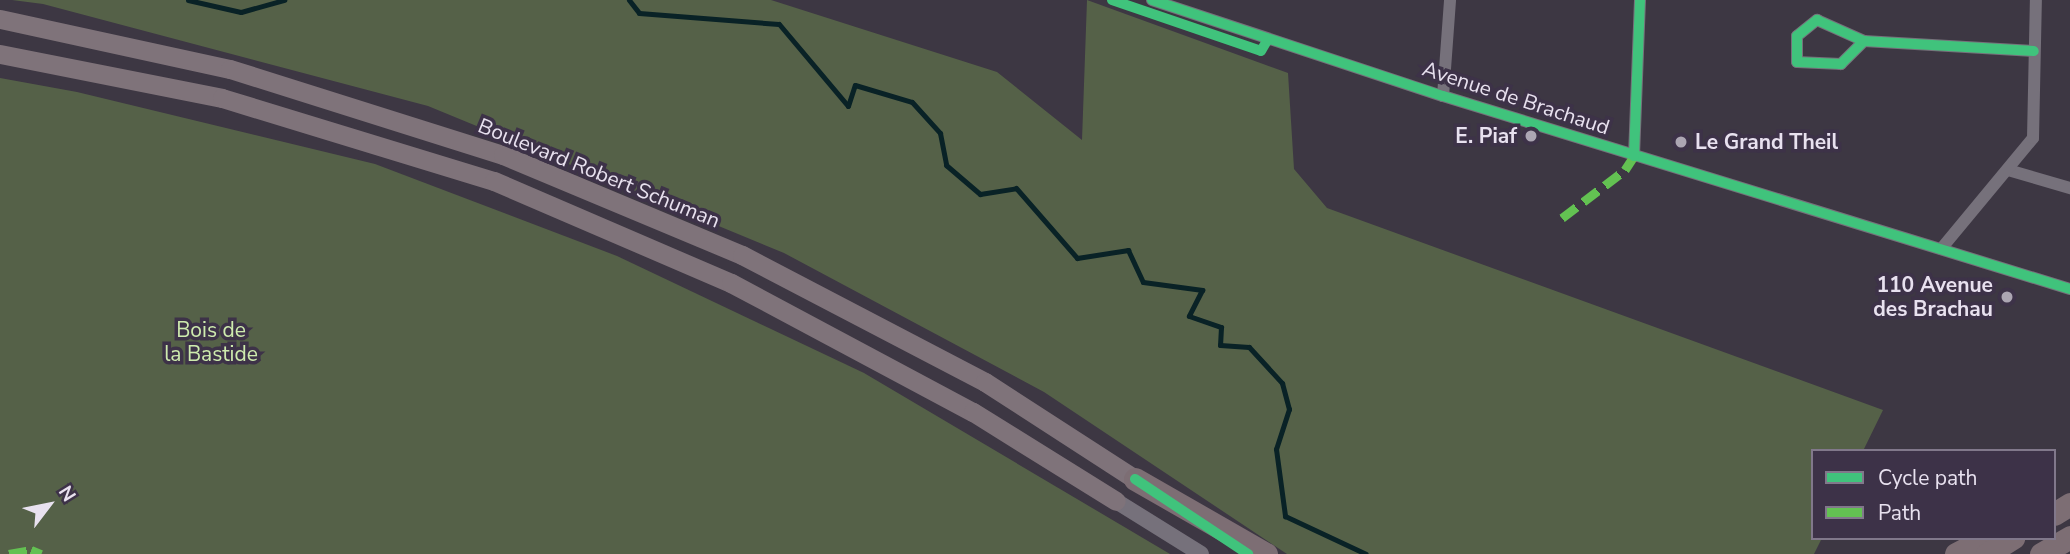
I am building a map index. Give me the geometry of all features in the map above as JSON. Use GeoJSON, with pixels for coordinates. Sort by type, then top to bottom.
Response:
{"type":"FeatureCollection","features":[{"type":"Feature","properties":{"kind":"highway"},"geometry":{"type":"LineString","coordinates":[[1135,479],[1266,554]]}},
{"type":"Feature","properties":{"kind":"highway"},"geometry":{"type":"LineString","coordinates":[[2042,554],[2070,537]]}},
{"type":"Feature","properties":{"kind":"highway"},"geometry":{"type":"LineString","coordinates":[[1956,554],[1982,540]]}},
{"type":"Feature","properties":{"kind":"highway"},"geometry":{"type":"LineString","coordinates":[[1987,554],[2010,540]]}},
{"type":"Feature","properties":{"kind":"main road","name":"Boulevard Robert Schuman"},"geometry":{"type":"LineString","coordinates":[[0,19],[230,69],[503,155],[741,255],[985,382],[1135,479]]}},
{"type":"Feature","properties":{"kind":"main road"},"geometry":{"type":"LineString","coordinates":[[0,54],[222,98],[494,181],[731,283],[973,412],[1116,501]]}},
{"type":"Feature","properties":{"kind":"street","name":"Avenue de Brachaud"},"geometry":{"type":"LineString","coordinates":[[1152,0],[1443,96],[2070,289]]}},
{"type":"Feature","properties":{"kind":"street"},"geometry":{"type":"LineString","coordinates":[[1443,96],[1450,0]]}},
{"type":"Feature","properties":{"kind":"street"},"geometry":{"type":"LineString","coordinates":[[1634,156],[1640,0]]}},
{"type":"Feature","properties":{"kind":"street"},"geometry":{"type":"LineString","coordinates":[[1941,249],[2033,138],[2036,0]]}},
{"type":"Feature","properties":{"kind":"street"},"geometry":{"type":"LineString","coordinates":[[1864,41],[1841,64],[1797,62],[1797,36],[1817,20],[1864,41],[2034,51]]}},
{"type":"Feature","properties":{"kind":"street"},"geometry":{"type":"LineString","coordinates":[[2008,170],[2070,188]]}},
{"type":"Feature","properties":{"kind":"street"},"geometry":{"type":"LineString","coordinates":[[1135,479],[1248,554]]}},
{"type":"Feature","properties":{"kind":"street"},"geometry":{"type":"LineString","coordinates":[[1116,501],[1201,554]]}},
{"type":"Feature","properties":{"kind":"green space"},"geometry":{"type":"Polygon","coordinates":[[[12,0],[771,0],[997,72],[1082,140],[1087,0],[1288,73],[1294,169],[1327,208],[1883,410],[1864,449],[1811,449],[1811,540],[1821,540],[1814,554],[1287,554],[1044,392],[784,253],[428,106],[43,4],[12,0]]]}},
{"type":"Feature","properties":{"kind":"green space","name":"Bois de la Bastide"},"geometry":{"type":"Polygon","coordinates":[[[0,78],[77,92],[375,164],[617,256],[864,373],[1170,554],[0,554],[0,78]]]}},
{"type":"Feature","properties":{"kind":"waterway"},"geometry":{"type":"LineString","coordinates":[[188,0],[241,12],[284,0]]}},
{"type":"Feature","properties":{"kind":"waterway"},"geometry":{"type":"LineString","coordinates":[[629,0],[639,13],[779,24],[848,106],[855,85],[912,102],[940,133],[946,165],[980,194],[1016,188],[1077,258],[1128,250],[1143,282],[1202,290],[1189,316],[1221,327],[1220,345],[1249,347],[1282,383],[1289,409],[1276,449],[1285,516],[1366,554]]}},
{"type":"Feature","properties":{"kind":"marked path"},"geometry":{"type":"LineString","coordinates":[[1562,218],[1625,170],[1634,156]]}},
{"type":"Feature","properties":{"kind":"marked path"},"geometry":{"type":"LineString","coordinates":[[9,554],[31,550],[41,554]]}},
{"type":"Feature","properties":{"kind":"cycle path"},"geometry":{"type":"LineString","coordinates":[[1112,0],[1261,51],[1268,39]]}},
{"type":"Feature","properties":{"kind":"cycle path"},"geometry":{"type":"LineString","coordinates":[[1152,0],[1443,96],[2070,289]]}},
{"type":"Feature","properties":{"kind":"cycle path"},"geometry":{"type":"LineString","coordinates":[[1634,156],[1640,0]]}},
{"type":"Feature","properties":{"kind":"cycle path"},"geometry":{"type":"LineString","coordinates":[[1864,41],[1841,64],[1797,62],[1797,36],[1817,20],[1864,41],[2034,51]]}},
{"type":"Feature","properties":{"kind":"cycle path"},"geometry":{"type":"LineString","coordinates":[[1135,479],[1248,554]]}},
{"type":"Feature","properties":{"kind":"place","name":"E. Piaf"},"geometry":{"type":"Point","coordinates":[1531,136]}},
{"type":"Feature","properties":{"kind":"place","name":"Le Grand Theil"},"geometry":{"type":"Point","coordinates":[1681,142]}},
{"type":"Feature","properties":{"kind":"place","name":"110 Avenue des Brachau"},"geometry":{"type":"Point","coordinates":[2007,297]}}]}
